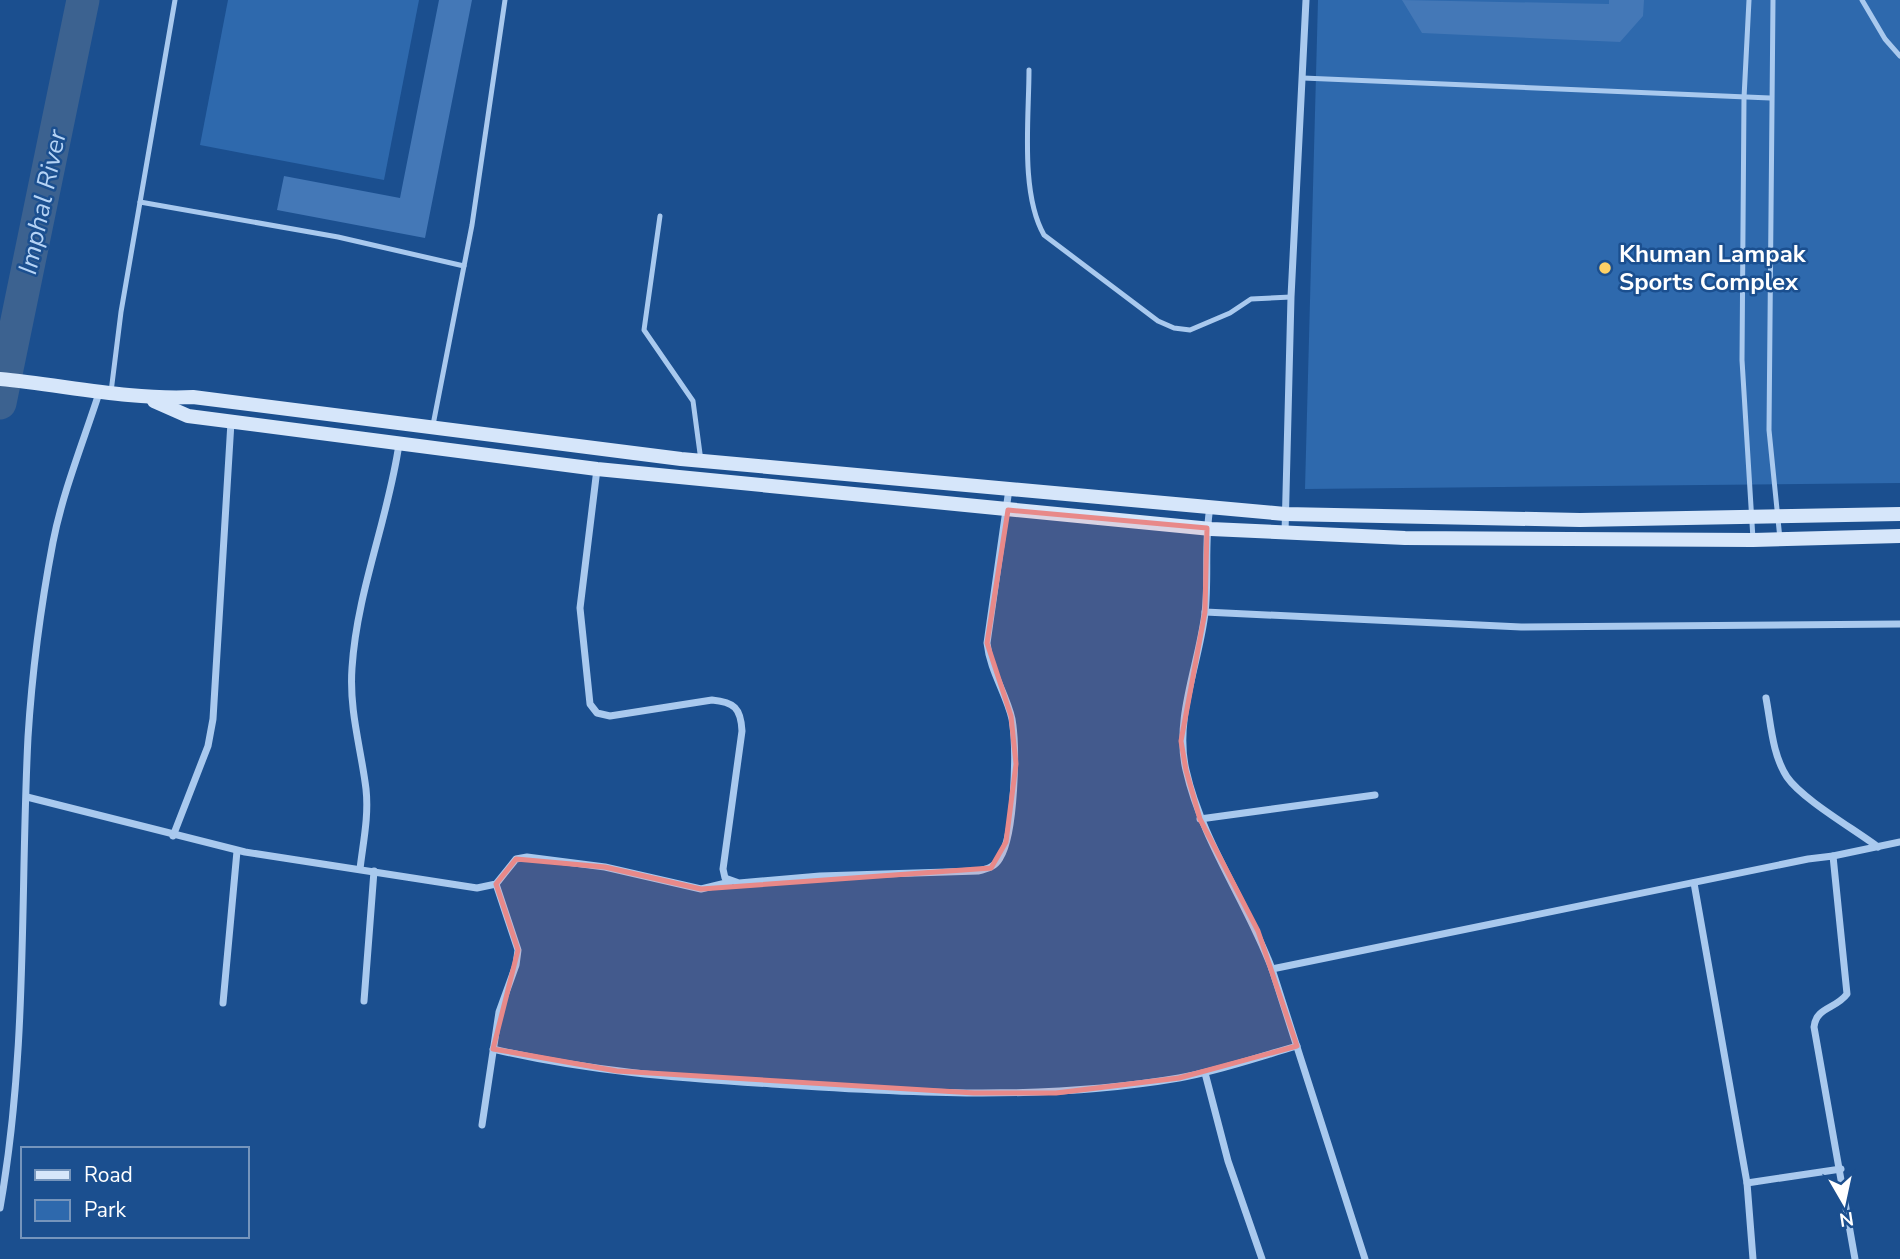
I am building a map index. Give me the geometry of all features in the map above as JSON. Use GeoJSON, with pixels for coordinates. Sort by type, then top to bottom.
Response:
{"type":"FeatureCollection","features":[{"type":"Feature","properties":{"kind":"main road"},"geometry":{"type":"LineString","coordinates":[[0,379],[70,386],[149,399],[188,416],[597,469],[1207,528],[1405,538],[1753,541],[1900,536]]}},
{"type":"Feature","properties":{"kind":"main road"},"geometry":{"type":"LineString","coordinates":[[149,399],[193,397],[701,461],[1285,514],[1580,520],[1900,514]]}},
{"type":"Feature","properties":{"kind":"street"},"geometry":{"type":"LineString","coordinates":[[1285,533],[1291,297],[1306,0]]}},
{"type":"Feature","properties":{"kind":"street"},"geometry":{"type":"LineString","coordinates":[[0,1208],[10,1152],[19,1063],[24,970],[27,797],[35,673],[53,540],[106,391]]}},
{"type":"Feature","properties":{"kind":"street"},"geometry":{"type":"LineString","coordinates":[[173,835],[208,746],[213,719],[231,422]]}},
{"type":"Feature","properties":{"kind":"street"},"geometry":{"type":"LineString","coordinates":[[360,869],[367,809],[352,715],[354,645],[359,607],[392,490],[399,444]]}},
{"type":"Feature","properties":{"kind":"street"},"geometry":{"type":"LineString","coordinates":[[597,469],[580,608],[590,704],[597,713],[610,716],[712,700],[728,701],[736,706],[742,719],[742,730],[723,869],[725,878],[730,882]]}},
{"type":"Feature","properties":{"kind":"street"},"geometry":{"type":"LineString","coordinates":[[27,797],[237,851],[477,888],[496,884],[516,859],[527,857],[605,867],[701,889],[730,882],[978,871],[991,868],[1000,858],[1006,842],[1016,747],[1011,716],[989,661],[987,643],[1009,489]]}},
{"type":"Feature","properties":{"kind":"street"},"geometry":{"type":"LineString","coordinates":[[1210,507],[1205,612],[1181,741],[1186,769],[1200,819],[1258,931],[1272,969],[1365,1259]]}},
{"type":"Feature","properties":{"kind":"street"},"geometry":{"type":"LineString","coordinates":[[1205,612],[1521,626],[1900,624]]}},
{"type":"Feature","properties":{"kind":"street"},"geometry":{"type":"LineString","coordinates":[[1766,698],[1775,748],[1788,778],[1802,792],[1878,847]]}},
{"type":"Feature","properties":{"kind":"street"},"geometry":{"type":"LineString","coordinates":[[1200,819],[1375,795]]}},
{"type":"Feature","properties":{"kind":"street"},"geometry":{"type":"LineString","coordinates":[[1272,969],[1900,842]]}},
{"type":"Feature","properties":{"kind":"street"},"geometry":{"type":"LineString","coordinates":[[223,1003],[237,851]]}},
{"type":"Feature","properties":{"kind":"street"},"geometry":{"type":"LineString","coordinates":[[1833,856],[1847,994],[1840,1004],[1820,1012],[1815,1017],[1814,1027],[1855,1259]]}},
{"type":"Feature","properties":{"kind":"street"},"geometry":{"type":"LineString","coordinates":[[364,1001],[374,871]]}},
{"type":"Feature","properties":{"kind":"street"},"geometry":{"type":"LineString","coordinates":[[1693,883],[1748,1183],[1753,1259]]}},
{"type":"Feature","properties":{"kind":"street"},"geometry":{"type":"LineString","coordinates":[[482,1125],[499,1012],[516,965],[518,950],[496,884]]}},
{"type":"Feature","properties":{"kind":"street"},"geometry":{"type":"LineString","coordinates":[[493,1049],[554,1063],[617,1072],[878,1091],[1056,1093],[1205,1073],[1297,1046]]}},
{"type":"Feature","properties":{"kind":"street"},"geometry":{"type":"LineString","coordinates":[[1205,1073],[1228,1161],[1262,1259]]}},
{"type":"Feature","properties":{"kind":"street"},"geometry":{"type":"LineString","coordinates":[[1748,1183],[1841,1169]]}},
{"type":"Feature","properties":{"kind":"lane"},"geometry":{"type":"LineString","coordinates":[[106,391],[175,0]]}},
{"type":"Feature","properties":{"kind":"lane"},"geometry":{"type":"LineString","coordinates":[[432,428],[464,265],[505,0]]}},
{"type":"Feature","properties":{"kind":"lane"},"geometry":{"type":"LineString","coordinates":[[1749,0],[1744,98],[1742,360],[1753,541]]}},
{"type":"Feature","properties":{"kind":"lane"},"geometry":{"type":"LineString","coordinates":[[1773,0],[1769,430],[1780,517],[1780,540]]}},
{"type":"Feature","properties":{"kind":"lane"},"geometry":{"type":"LineString","coordinates":[[1862,0],[1885,39],[1900,56]]}},
{"type":"Feature","properties":{"kind":"lane"},"geometry":{"type":"LineString","coordinates":[[1029,70],[1030,196],[1034,219],[1044,235],[1158,321],[1174,328],[1190,330],[1206,325],[1251,299],[1291,297]]}},
{"type":"Feature","properties":{"kind":"lane"},"geometry":{"type":"LineString","coordinates":[[1303,78],[1770,98]]}},
{"type":"Feature","properties":{"kind":"lane"},"geometry":{"type":"LineString","coordinates":[[139,202],[338,237],[464,265]]}},
{"type":"Feature","properties":{"kind":"lane"},"geometry":{"type":"LineString","coordinates":[[660,216],[644,330],[656,352],[693,401],[701,461]]}},
{"type":"Feature","properties":{"kind":"highlighted area"},"geometry":{"type":"Polygon","coordinates":[[[1008,510],[1207,528],[1205,612],[1181,741],[1186,770],[1200,819],[1258,931],[1297,1046],[1179,1078],[1056,1093],[974,1093],[617,1071],[493,1049],[518,950],[496,884],[516,859],[605,867],[701,889],[991,868],[1006,842],[1016,764],[1011,716],[987,643],[1008,510]]]}},
{"type":"Feature","properties":{"kind":"green space"},"geometry":{"type":"Polygon","coordinates":[[[228,0],[419,0],[384,180],[200,145],[228,0]]]}},
{"type":"Feature","properties":{"kind":"green space","name":"Khuman Lampak Sports Complex"},"geometry":{"type":"Polygon","coordinates":[[[1318,0],[1900,0],[1900,483],[1305,489],[1318,0]]]}},
{"type":"Feature","properties":{"kind":"building"},"geometry":{"type":"Polygon","coordinates":[[[439,0],[472,0],[425,238],[277,210],[284,176],[400,198],[439,0]]]}},
{"type":"Feature","properties":{"kind":"building"},"geometry":{"type":"Polygon","coordinates":[[[1402,0],[1609,4],[1609,0],[1644,0],[1643,16],[1620,42],[1422,33],[1402,0]]]}},
{"type":"Feature","properties":{"kind":"waterway","name":"Imphal River"},"geometry":{"type":"LineString","coordinates":[[0,403],[83,0]]}},
{"type":"Feature","properties":{"kind":"place","name":"Khuman Lampak Sports Complex"},"geometry":{"type":"Point","coordinates":[1605,268]}}]}
